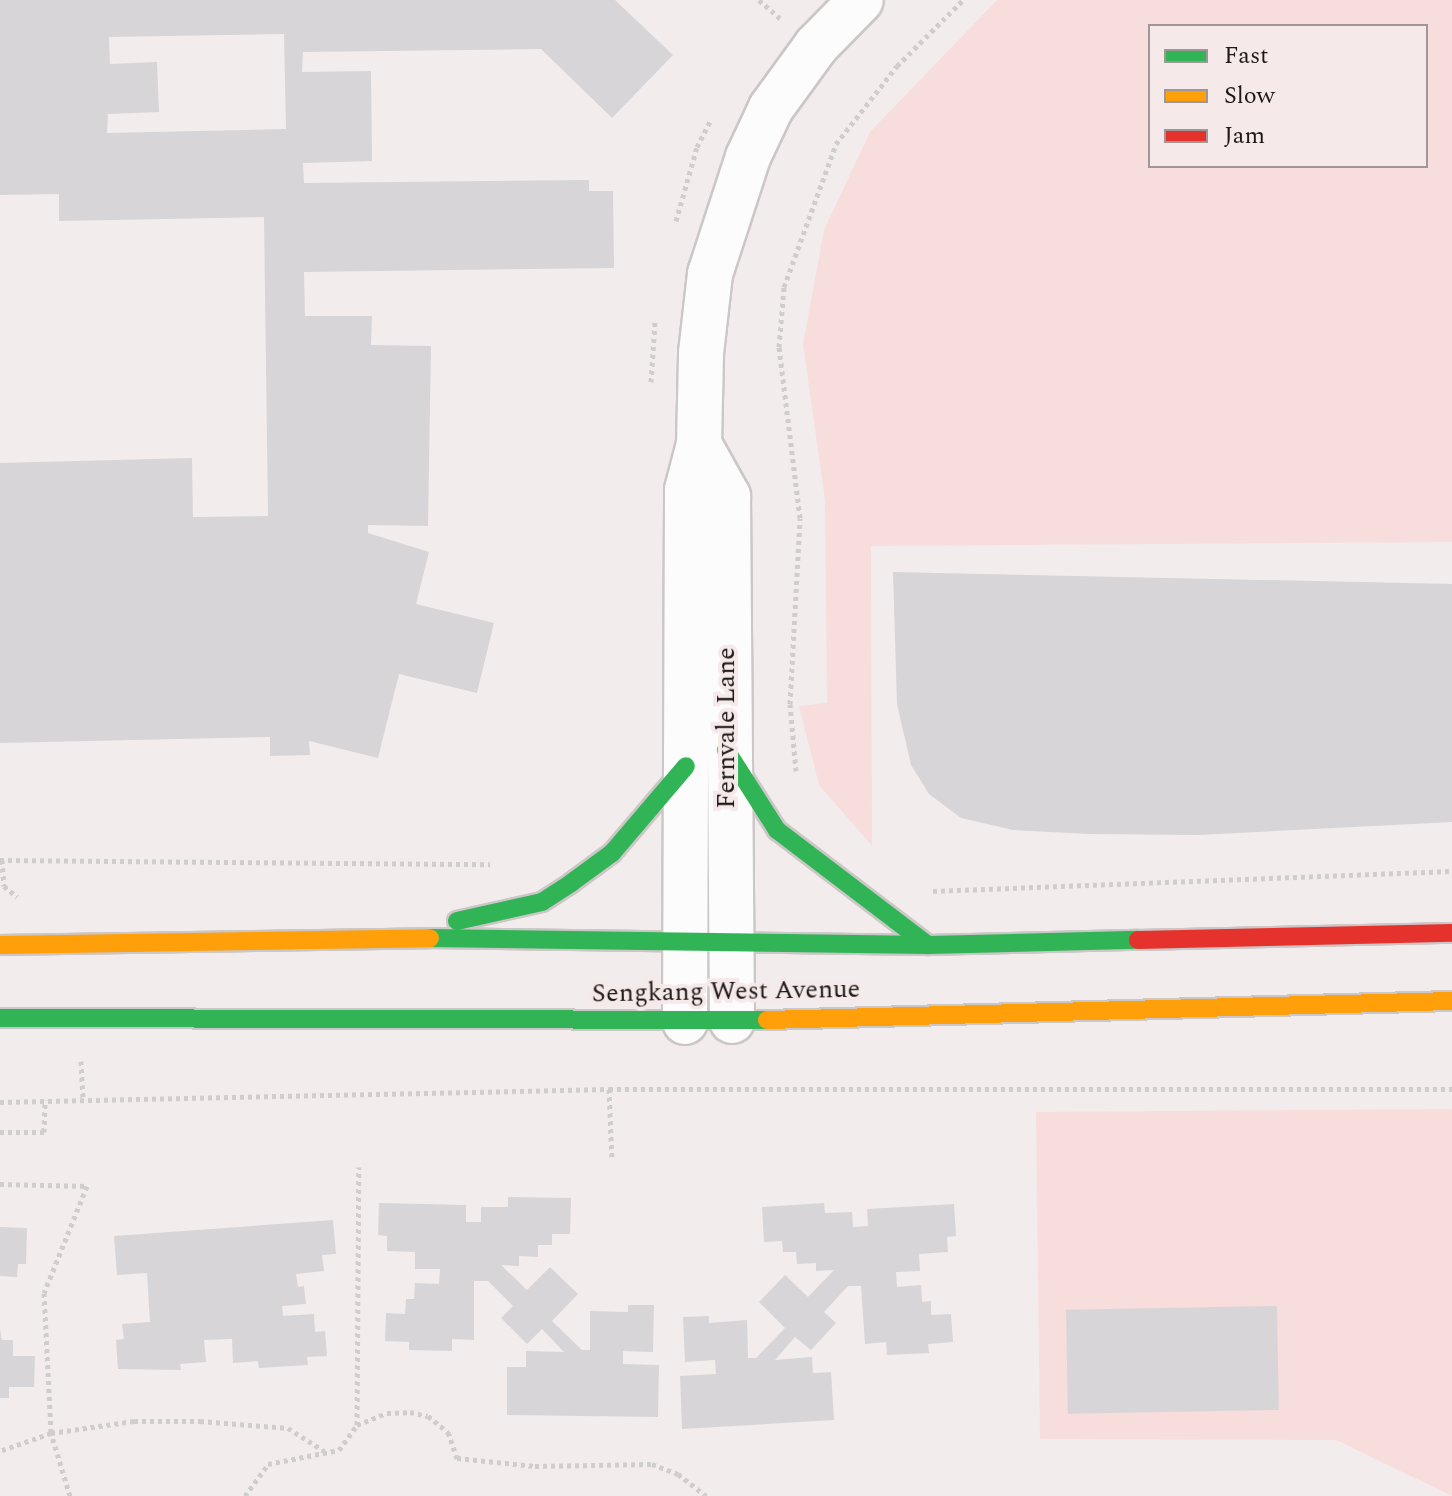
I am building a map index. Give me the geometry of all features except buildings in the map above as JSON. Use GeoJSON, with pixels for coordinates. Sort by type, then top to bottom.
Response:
{"type":"FeatureCollection","features":[{"type":"Feature","properties":{"kind":"main road"},"geometry":{"type":"LineString","coordinates":[[726,750],[777,830],[928,945]]}},
{"type":"Feature","properties":{"kind":"main road"},"geometry":{"type":"LineString","coordinates":[[396,937],[542,902],[612,853],[686,766]]}},
{"type":"Feature","properties":{"kind":"main road","name":"Sengkang West Avenue"},"geometry":{"type":"LineString","coordinates":[[0,945],[396,937],[928,945],[1452,933]]}},
{"type":"Feature","properties":{"kind":"main road","name":"Sengkang West Avenue"},"geometry":{"type":"LineString","coordinates":[[0,1018],[685,1022],[1452,1001]]}},
{"type":"Feature","properties":{"kind":"street","name":"Fernvale Lane"},"geometry":{"type":"LineString","coordinates":[[685,1022],[687,490],[699,444],[701,353],[710,274],[748,157],[771,108],[816,46],[861,0]]}},
{"type":"Feature","properties":{"kind":"street","name":"Fernvale Lane"},"geometry":{"type":"LineString","coordinates":[[699,444],[728,496],[726,750],[732,1021]]}},
{"type":"Feature","properties":{"kind":"path"},"geometry":{"type":"LineString","coordinates":[[759,0],[786,24]]}},
{"type":"Feature","properties":{"kind":"path"},"geometry":{"type":"LineString","coordinates":[[797,782],[790,704],[800,518],[779,347],[784,287],[836,144],[897,66],[963,0]]}},
{"type":"Feature","properties":{"kind":"path"},"geometry":{"type":"LineString","coordinates":[[23,902],[4,886],[1,860],[498,863]]}},
{"type":"Feature","properties":{"kind":"path"},"geometry":{"type":"LineString","coordinates":[[918,892],[1452,871]]}},
{"type":"Feature","properties":{"kind":"path"},"geometry":{"type":"LineString","coordinates":[[81,1056],[83,1100]]}},
{"type":"Feature","properties":{"kind":"path"},"geometry":{"type":"LineString","coordinates":[[609,1089],[612,1160]]}},
{"type":"Feature","properties":{"kind":"path"},"geometry":{"type":"LineString","coordinates":[[0,1102],[609,1089],[1452,1089]]}},
{"type":"Feature","properties":{"kind":"path"},"geometry":{"type":"LineString","coordinates":[[0,1132],[44,1132],[45,1100]]}},
{"type":"Feature","properties":{"kind":"path"},"geometry":{"type":"LineString","coordinates":[[357,1425],[359,1167]]}},
{"type":"Feature","properties":{"kind":"path"},"geometry":{"type":"LineString","coordinates":[[0,1184],[87,1186],[44,1293],[51,1433],[70,1496]]}},
{"type":"Feature","properties":{"kind":"path"},"geometry":{"type":"LineString","coordinates":[[245,1496],[268,1464],[339,1450],[357,1425],[387,1413],[410,1412],[428,1416],[448,1432],[457,1458],[535,1466],[652,1464],[678,1474],[706,1496]]}},
{"type":"Feature","properties":{"kind":"path"},"geometry":{"type":"LineString","coordinates":[[0,1451],[51,1433],[134,1421],[200,1421],[288,1428],[324,1451]]}},
{"type":"Feature","properties":{"kind":"shaded area"},"geometry":{"type":"Polygon","coordinates":[[[997,0],[1452,0],[1452,542],[871,546],[872,846],[819,785],[799,706],[827,703],[825,500],[803,344],[824,230],[870,132],[997,0]]]}},
{"type":"Feature","properties":{"kind":"shaded area"},"geometry":{"type":"Polygon","coordinates":[[[1452,1109],[1452,1496],[1336,1440],[1040,1439],[1036,1112],[1452,1109]]]}},
{"type":"Feature","properties":{"kind":"traffic: fast"},"geometry":{"type":"LineString","coordinates":[[726,750],[777,830],[928,945]]}},
{"type":"Feature","properties":{"kind":"traffic: fast"},"geometry":{"type":"LineString","coordinates":[[457,921],[542,902],[571,883],[612,853],[686,766]]}},
{"type":"Feature","properties":{"kind":"traffic: fast"},"geometry":{"type":"LineString","coordinates":[[430,938],[928,945],[1138,940]]}},
{"type":"Feature","properties":{"kind":"traffic: fast"},"geometry":{"type":"LineString","coordinates":[[0,1018],[767,1020]]}},
{"type":"Feature","properties":{"kind":"traffic: slow"},"geometry":{"type":"LineString","coordinates":[[0,945],[430,938]]}},
{"type":"Feature","properties":{"kind":"traffic: slow"},"geometry":{"type":"LineString","coordinates":[[767,1020],[1452,1001]]}},
{"type":"Feature","properties":{"kind":"traffic: jam"},"geometry":{"type":"LineString","coordinates":[[1138,940],[1452,933]]}}]}
